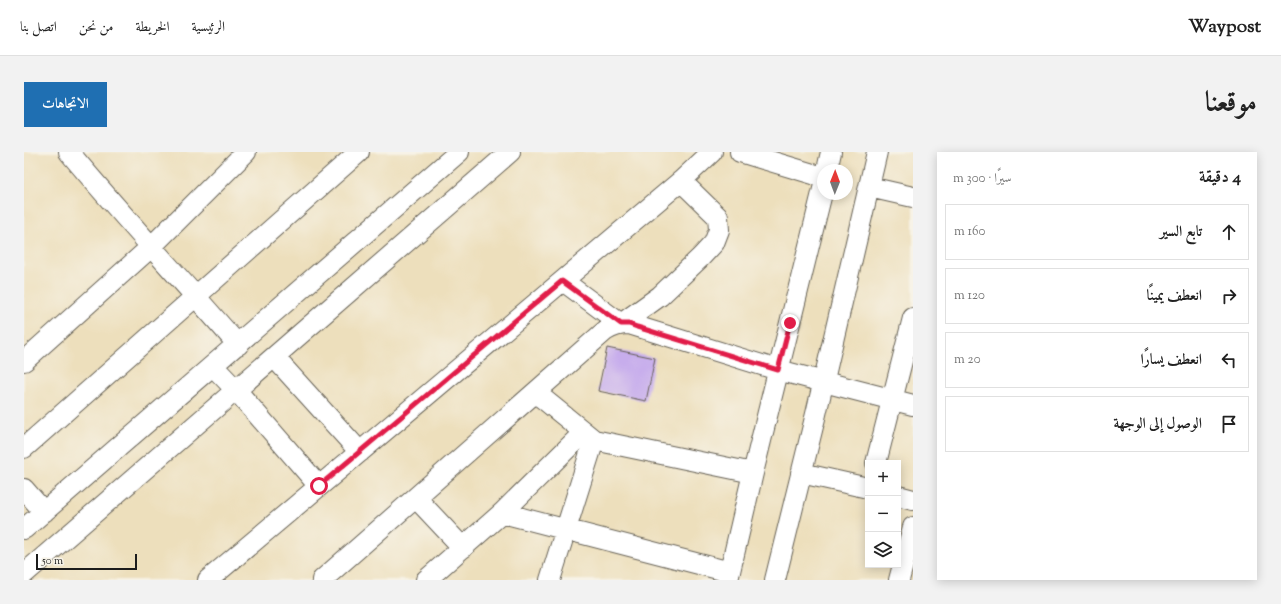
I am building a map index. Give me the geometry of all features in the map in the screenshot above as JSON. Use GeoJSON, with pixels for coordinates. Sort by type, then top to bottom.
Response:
{"type":"FeatureCollection","features":[{"type":"Feature","properties":{"kind":"street"},"geometry":{"type":"LineString","coordinates":[[69,152],[238,345]]}},
{"type":"Feature","properties":{"kind":"street"},"geometry":{"type":"LineString","coordinates":[[24,448],[359,152]]}},
{"type":"Feature","properties":{"kind":"street"},"geometry":{"type":"LineString","coordinates":[[24,530],[459,152]]}},
{"type":"Feature","properties":{"kind":"street"},"geometry":{"type":"LineString","coordinates":[[24,574],[510,152]]}},
{"type":"Feature","properties":{"kind":"street"},"geometry":{"type":"LineString","coordinates":[[208,580],[681,181],[712,152]]}},
{"type":"Feature","properties":{"kind":"street"},"geometry":{"type":"LineString","coordinates":[[740,152],[817,175]]}},
{"type":"Feature","properties":{"kind":"street"},"geometry":{"type":"LineString","coordinates":[[828,164],[831,152]]}},
{"type":"Feature","properties":{"kind":"street"},"geometry":{"type":"LineString","coordinates":[[775,580],[877,152]]}},
{"type":"Feature","properties":{"kind":"street"},"geometry":{"type":"LineString","coordinates":[[24,361],[151,247],[236,155]]}},
{"type":"Feature","properties":{"kind":"street"},"geometry":{"type":"LineString","coordinates":[[621,324],[660,296],[714,243],[719,230],[718,217],[681,181]]}},
{"type":"Feature","properties":{"kind":"street"},"geometry":{"type":"LineString","coordinates":[[869,187],[913,197]]}},
{"type":"Feature","properties":{"kind":"street"},"geometry":{"type":"LineString","coordinates":[[502,513],[565,529],[729,576],[820,200]]}},
{"type":"Feature","properties":{"kind":"street"},"geometry":{"type":"LineString","coordinates":[[562,281],[621,324]]}},
{"type":"Feature","properties":{"kind":"street"},"geometry":{"type":"LineString","coordinates":[[877,460],[913,318]]}},
{"type":"Feature","properties":{"kind":"street"},"geometry":{"type":"LineString","coordinates":[[322,580],[605,331],[611,327],[621,324],[629,324],[778,370],[913,405]]}},
{"type":"Feature","properties":{"kind":"street"},"geometry":{"type":"LineString","coordinates":[[274,357],[360,452]]}},
{"type":"Feature","properties":{"kind":"street"},"geometry":{"type":"LineString","coordinates":[[213,366],[236,390],[319,486]]}},
{"type":"Feature","properties":{"kind":"street"},"geometry":{"type":"LineString","coordinates":[[536,393],[589,436],[753,473]]}},
{"type":"Feature","properties":{"kind":"street"},"geometry":{"type":"LineString","coordinates":[[426,580],[589,436]]}},
{"type":"Feature","properties":{"kind":"street"},"geometry":{"type":"LineString","coordinates":[[550,580],[589,436]]}},
{"type":"Feature","properties":{"kind":"street"},"geometry":{"type":"LineString","coordinates":[[801,473],[865,487]]}},
{"type":"Feature","properties":{"kind":"street"},"geometry":{"type":"LineString","coordinates":[[24,489],[44,512]]}},
{"type":"Feature","properties":{"kind":"street"},"geometry":{"type":"LineString","coordinates":[[901,497],[913,500]]}},
{"type":"Feature","properties":{"kind":"street"},"geometry":{"type":"LineString","coordinates":[[416,498],[463,548]]}},
{"type":"Feature","properties":{"kind":"street"},"geometry":{"type":"LineString","coordinates":[[900,580],[913,527]]}},
{"type":"Feature","properties":{"kind":"building"},"geometry":{"type":"Polygon","coordinates":[[[607,348],[655,358],[646,401],[598,391],[607,348]]]}},
{"type":"Feature","properties":{"kind":"route"},"geometry":{"type":"LineString","coordinates":[[319,486],[562,281],[621,324],[629,324],[778,370],[790,323]]}}]}
